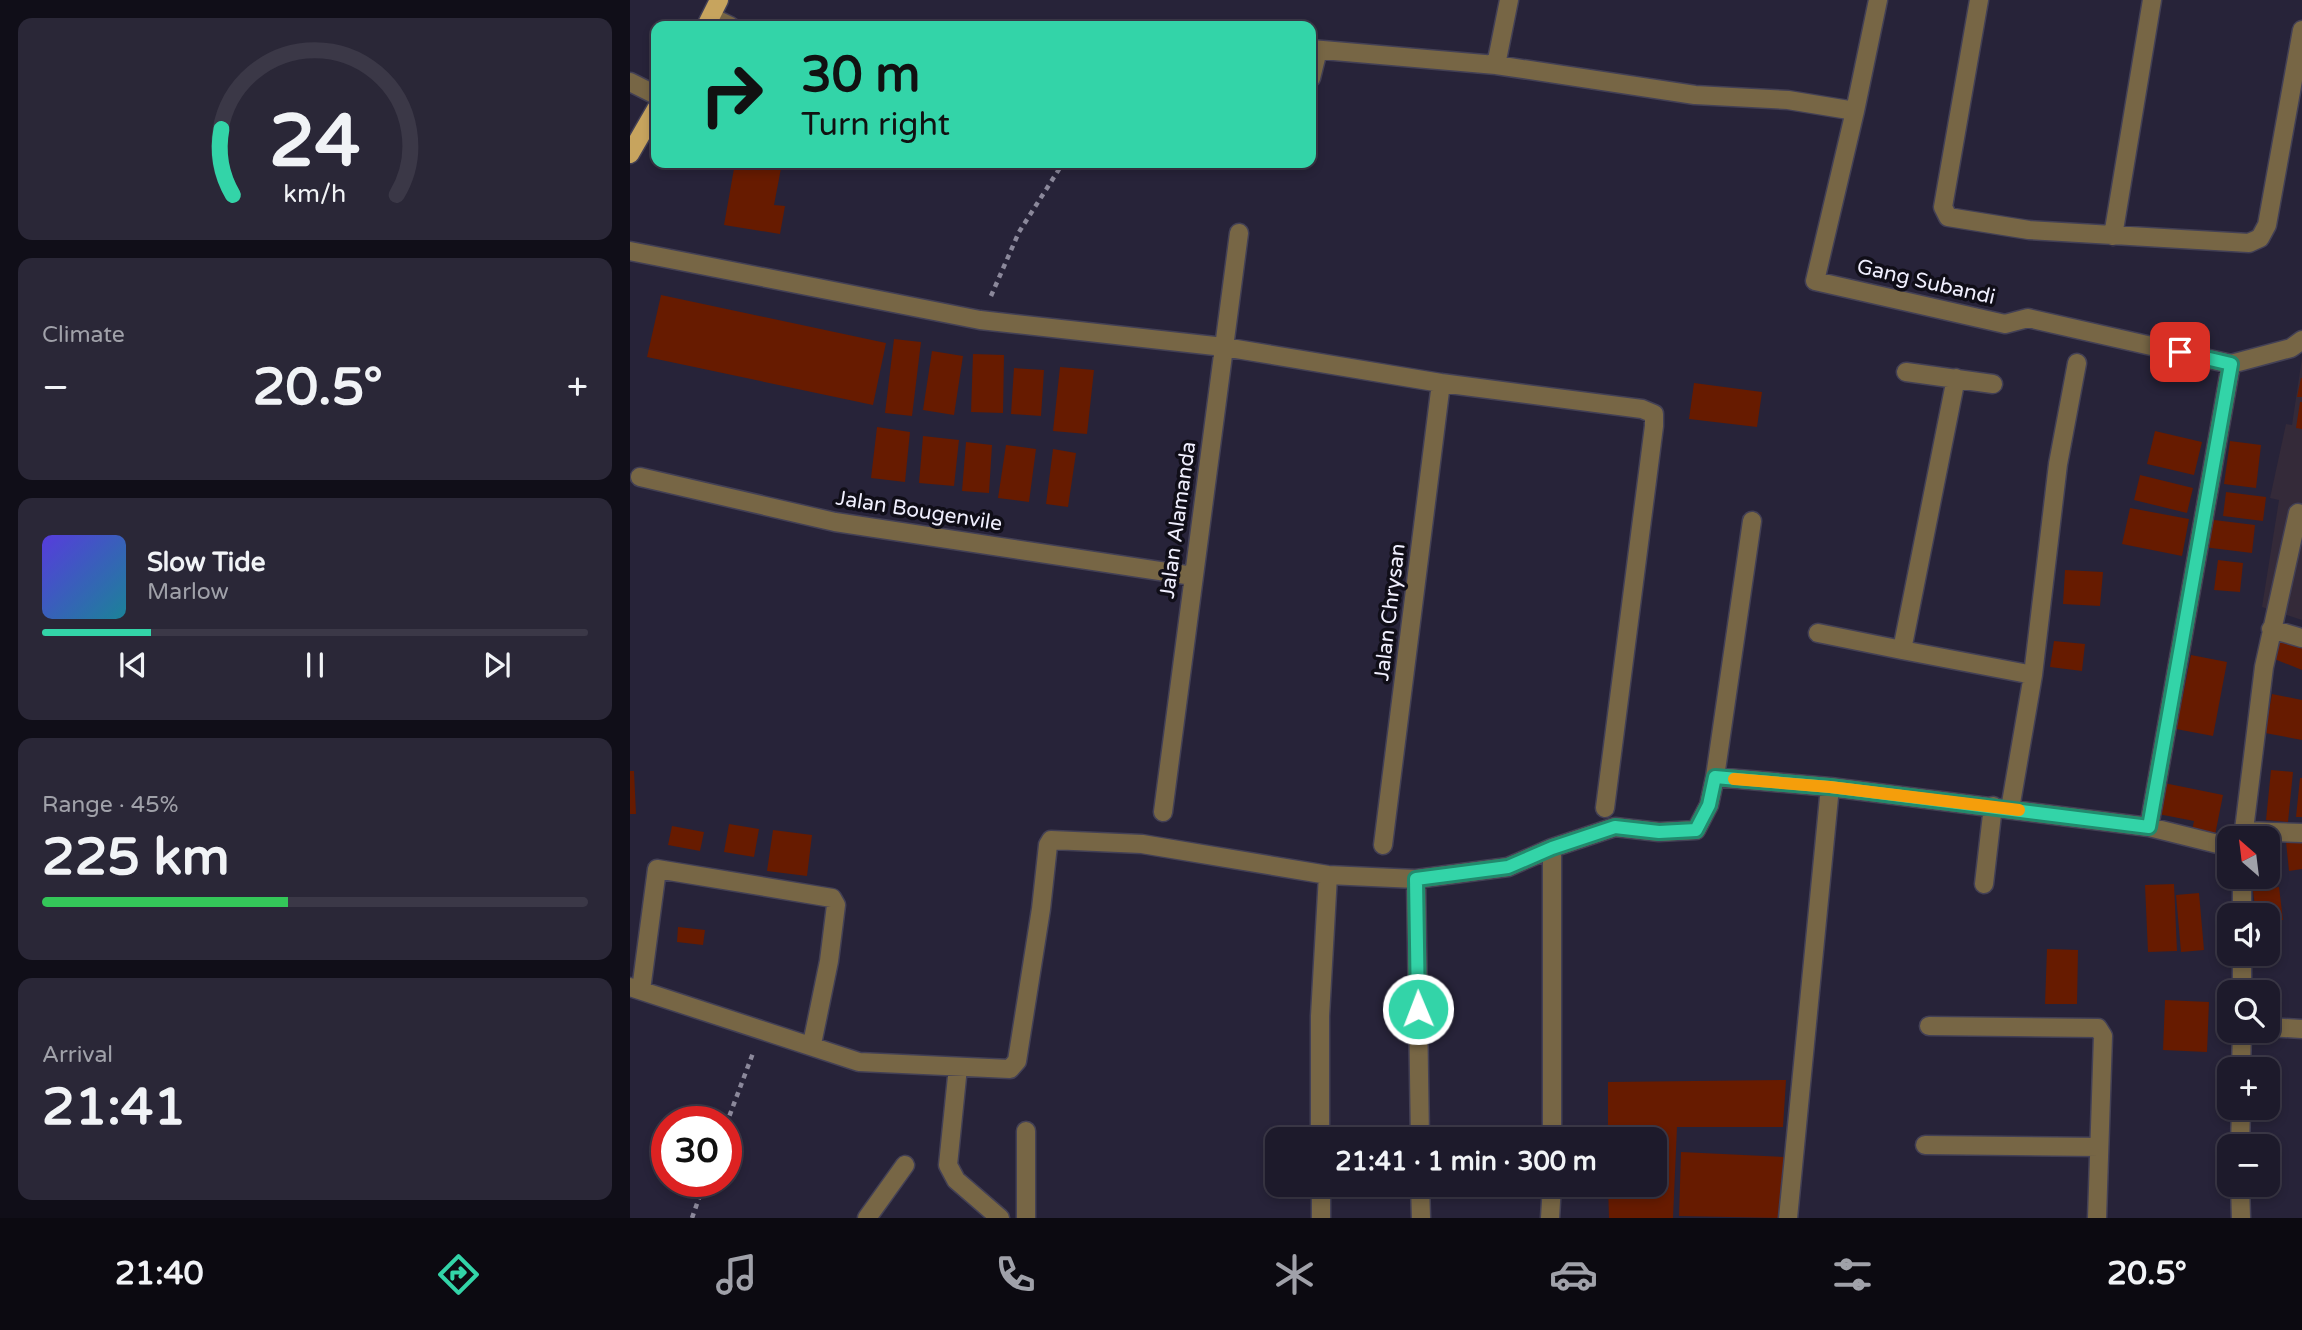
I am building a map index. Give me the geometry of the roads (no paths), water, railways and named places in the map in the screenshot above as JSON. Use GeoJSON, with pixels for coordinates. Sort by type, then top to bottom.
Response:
{"type":"FeatureCollection","features":[{"type":"Feature","properties":{"kind":"main road"},"geometry":{"type":"LineString","coordinates":[[709,21],[719,0]]}},
{"type":"Feature","properties":{"kind":"main road"},"geometry":{"type":"LineString","coordinates":[[630,153],[651,117]]}},
{"type":"Feature","properties":{"kind":"street"},"geometry":{"type":"LineString","coordinates":[[1496,65],[1509,0]]}},
{"type":"Feature","properties":{"kind":"street"},"geometry":{"type":"LineString","coordinates":[[1316,49],[1496,65],[1695,95],[1788,100],[1856,111],[1878,0]]}},
{"type":"Feature","properties":{"kind":"street"},"geometry":{"type":"LineString","coordinates":[[1979,0],[1943,207],[1948,217],[2029,230],[2249,243],[2260,238],[2267,225],[2302,30]]}},
{"type":"Feature","properties":{"kind":"street"},"geometry":{"type":"LineString","coordinates":[[2113,236],[2152,0]]}},
{"type":"Feature","properties":{"kind":"street"},"geometry":{"type":"LineString","coordinates":[[630,82],[651,92]]}},
{"type":"Feature","properties":{"kind":"street","name":"Gang Subandi"},"geometry":{"type":"LineString","coordinates":[[1856,111],[1815,281],[2005,324],[2028,318],[2231,364]]}},
{"type":"Feature","properties":{"kind":"street","name":"Jalan Alamanda"},"geometry":{"type":"LineString","coordinates":[[1163,812],[1239,233]]}},
{"type":"Feature","properties":{"kind":"street"},"geometry":{"type":"LineString","coordinates":[[630,251],[980,320],[1224,348],[1441,383],[1642,409],[1654,414],[1605,808]]}},
{"type":"Feature","properties":{"kind":"street"},"geometry":{"type":"LineString","coordinates":[[2149,827],[2231,364],[2291,348],[2302,340]]}},
{"type":"Feature","properties":{"kind":"street"},"geometry":{"type":"LineString","coordinates":[[1984,884],[2033,676],[2058,464],[2077,363]]}},
{"type":"Feature","properties":{"kind":"street"},"geometry":{"type":"LineString","coordinates":[[1906,372],[1993,384]]}},
{"type":"Feature","properties":{"kind":"street"},"geometry":{"type":"LineString","coordinates":[[1902,650],[1956,378]]}},
{"type":"Feature","properties":{"kind":"street","name":"Jalan Chrysan"},"geometry":{"type":"LineString","coordinates":[[1384,845],[1441,383]]}},
{"type":"Feature","properties":{"kind":"street","name":"Jalan Bougenvile"},"geometry":{"type":"LineString","coordinates":[[640,477],[835,522],[1193,576]]}},
{"type":"Feature","properties":{"kind":"street"},"geometry":{"type":"LineString","coordinates":[[2244,826],[2263,667],[2271,629],[2295,566],[2298,513]]}},
{"type":"Feature","properties":{"kind":"street"},"geometry":{"type":"LineString","coordinates":[[812,1044],[829,961],[836,905],[832,898],[657,869],[636,989],[812,1044],[859,1062],[1010,1069],[1015,1066],[1041,909],[1048,845],[1051,840],[1142,844],[1328,874],[1416,879],[1508,867],[1552,848],[1615,827],[1659,832],[1696,830],[1709,805],[1715,777],[1752,521]]}},
{"type":"Feature","properties":{"kind":"street"},"geometry":{"type":"LineString","coordinates":[[2271,629],[2302,638]]}},
{"type":"Feature","properties":{"kind":"street"},"geometry":{"type":"LineString","coordinates":[[1818,633],[2033,676]]}},
{"type":"Feature","properties":{"kind":"street"},"geometry":{"type":"LineString","coordinates":[[1715,777],[1830,787],[2149,827],[2217,844]]}},
{"type":"Feature","properties":{"kind":"street"},"geometry":{"type":"LineString","coordinates":[[1788,1218],[1830,787]]}},
{"type":"Feature","properties":{"kind":"street"},"geometry":{"type":"LineString","coordinates":[[2280,834],[2302,833]]}},
{"type":"Feature","properties":{"kind":"street"},"geometry":{"type":"LineString","coordinates":[[1552,848],[1552,1127]]}},
{"type":"Feature","properties":{"kind":"street"},"geometry":{"type":"LineString","coordinates":[[1321,1127],[1320,1016],[1328,874]]}},
{"type":"Feature","properties":{"kind":"street"},"geometry":{"type":"LineString","coordinates":[[1416,879],[1420,1127]]}},
{"type":"Feature","properties":{"kind":"street"},"geometry":{"type":"LineString","coordinates":[[1929,1026],[2098,1028],[2103,1036],[2097,1218]]}},
{"type":"Feature","properties":{"kind":"street"},"geometry":{"type":"LineString","coordinates":[[2280,1028],[2302,1029]]}},
{"type":"Feature","properties":{"kind":"street"},"geometry":{"type":"LineString","coordinates":[[958,1067],[948,1164],[956,1180],[1000,1218]]}},
{"type":"Feature","properties":{"kind":"street"},"geometry":{"type":"LineString","coordinates":[[1026,1131],[1026,1218]]}},
{"type":"Feature","properties":{"kind":"street"},"geometry":{"type":"LineString","coordinates":[[1925,1145],[2099,1147]]}},
{"type":"Feature","properties":{"kind":"street"},"geometry":{"type":"LineString","coordinates":[[867,1218],[905,1165]]}},
{"type":"Feature","properties":{"kind":"street"},"geometry":{"type":"LineString","coordinates":[[1321,1197],[1321,1218]]}},
{"type":"Feature","properties":{"kind":"street"},"geometry":{"type":"LineString","coordinates":[[1420,1197],[1421,1218]]}},
{"type":"Feature","properties":{"kind":"street"},"geometry":{"type":"LineString","coordinates":[[1550,1218],[1551,1197]]}},
{"type":"Feature","properties":{"kind":"street"},"geometry":{"type":"LineString","coordinates":[[2240,1197],[2241,1218]]}}]}
